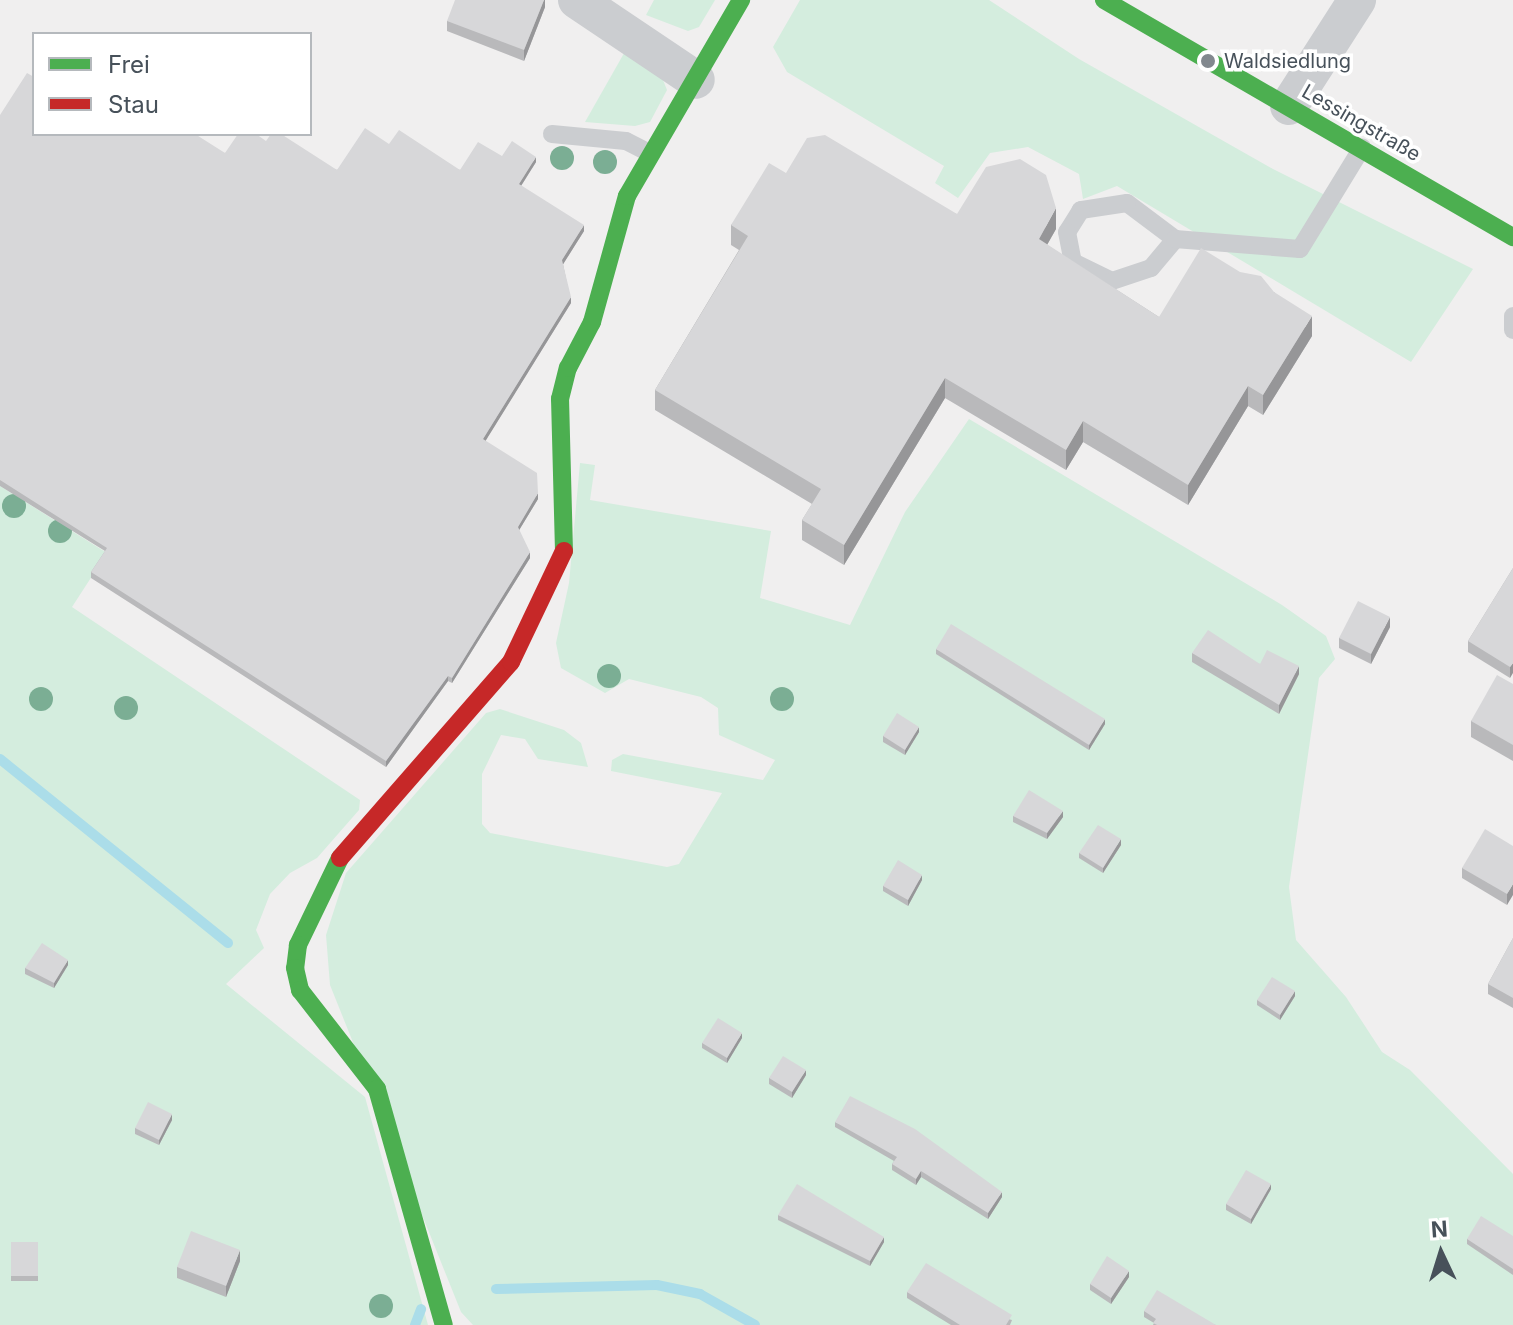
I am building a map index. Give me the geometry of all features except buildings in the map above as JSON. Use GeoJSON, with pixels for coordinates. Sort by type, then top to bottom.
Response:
{"type":"FeatureCollection","features":[{"type":"Feature","properties":{"kind":"street"},"geometry":{"type":"LineString","coordinates":[[577,0],[696,80]]}},
{"type":"Feature","properties":{"kind":"street"},"geometry":{"type":"LineString","coordinates":[[444,1325],[377,1089],[300,990],[295,968],[298,945],[334,865],[511,662],[564,551],[560,399],[568,368],[592,322],[619,216],[651,154],[741,0]]}},
{"type":"Feature","properties":{"kind":"street","name":"Lessingstraße"},"geometry":{"type":"LineString","coordinates":[[1104,0],[1513,237]]}},
{"type":"Feature","properties":{"kind":"street"},"geometry":{"type":"LineString","coordinates":[[1289,106],[1357,0]]}},
{"type":"Feature","properties":{"kind":"lane"},"geometry":{"type":"LineString","coordinates":[[552,134],[626,141],[651,154]]}},
{"type":"Feature","properties":{"kind":"lane"},"geometry":{"type":"LineString","coordinates":[[1175,239],[1151,268],[1112,281],[1073,262],[1067,232],[1081,210],[1127,203],[1175,239],[1300,249],[1362,148]]}},
{"type":"Feature","properties":{"kind":"lane"},"geometry":{"type":"LineString","coordinates":[[1513,316],[1513,330]]}},
{"type":"Feature","properties":{"kind":"green space"},"geometry":{"type":"Polygon","coordinates":[[[654,0],[715,0],[699,27],[688,31],[646,15],[654,0]]]}},
{"type":"Feature","properties":{"kind":"green space"},"geometry":{"type":"Polygon","coordinates":[[[800,0],[989,0],[1079,59],[1273,169],[1473,269],[1411,362],[1117,186],[1083,199],[1079,174],[1028,147],[990,153],[958,198],[935,183],[944,166],[787,72],[773,47],[800,0]]]}},
{"type":"Feature","properties":{"kind":"green space"},"geometry":{"type":"Polygon","coordinates":[[[627,48],[661,75],[667,90],[650,122],[635,126],[585,122],[627,48]]]}},
{"type":"Feature","properties":{"kind":"green space"},"geometry":{"type":"Polygon","coordinates":[[[969,419],[1282,605],[1326,636],[1335,659],[1319,678],[1289,887],[1296,940],[1346,997],[1382,1052],[1410,1070],[1513,1174],[1513,1325],[473,1325],[461,1312],[330,985],[326,935],[346,873],[486,713],[500,709],[564,730],[581,743],[588,767],[538,759],[525,739],[501,735],[482,774],[482,824],[490,833],[667,867],[679,864],[722,793],[611,771],[612,760],[623,754],[763,780],[775,760],[719,735],[718,708],[701,697],[629,679],[605,693],[561,668],[556,643],[569,583],[580,463],[595,465],[590,500],[771,531],[760,598],[850,625],[905,512],[969,419]]]}},
{"type":"Feature","properties":{"kind":"green space"},"geometry":{"type":"Polygon","coordinates":[[[0,486],[107,553],[72,607],[360,800],[359,810],[317,858],[290,873],[270,894],[256,930],[264,948],[226,984],[365,1097],[428,1325],[0,1325],[0,486]]]}},
{"type":"Feature","properties":{"kind":"waterway"},"geometry":{"type":"LineString","coordinates":[[0,759],[228,943]]}},
{"type":"Feature","properties":{"kind":"waterway"},"geometry":{"type":"LineString","coordinates":[[496,1289],[657,1285],[700,1294],[755,1325]]}},
{"type":"Feature","properties":{"kind":"waterway"},"geometry":{"type":"LineString","coordinates":[[415,1325],[421,1309]]}},
{"type":"Feature","properties":{"kind":"traffic: fast"},"geometry":{"type":"LineString","coordinates":[[564,551],[560,399],[568,368],[592,322],[627,196],[741,0]]}},
{"type":"Feature","properties":{"kind":"traffic: fast"},"geometry":{"type":"LineString","coordinates":[[1104,0],[1513,237]]}},
{"type":"Feature","properties":{"kind":"traffic: fast"},"geometry":{"type":"LineString","coordinates":[[340,858],[298,945],[295,968],[300,990],[377,1089],[444,1325]]}},
{"type":"Feature","properties":{"kind":"traffic: jam"},"geometry":{"type":"LineString","coordinates":[[340,858],[511,662],[564,551]]}},
{"type":"Feature","properties":{"kind":"place","name":"Waldsiedlung"},"geometry":{"type":"Point","coordinates":[1208,61]}}]}
